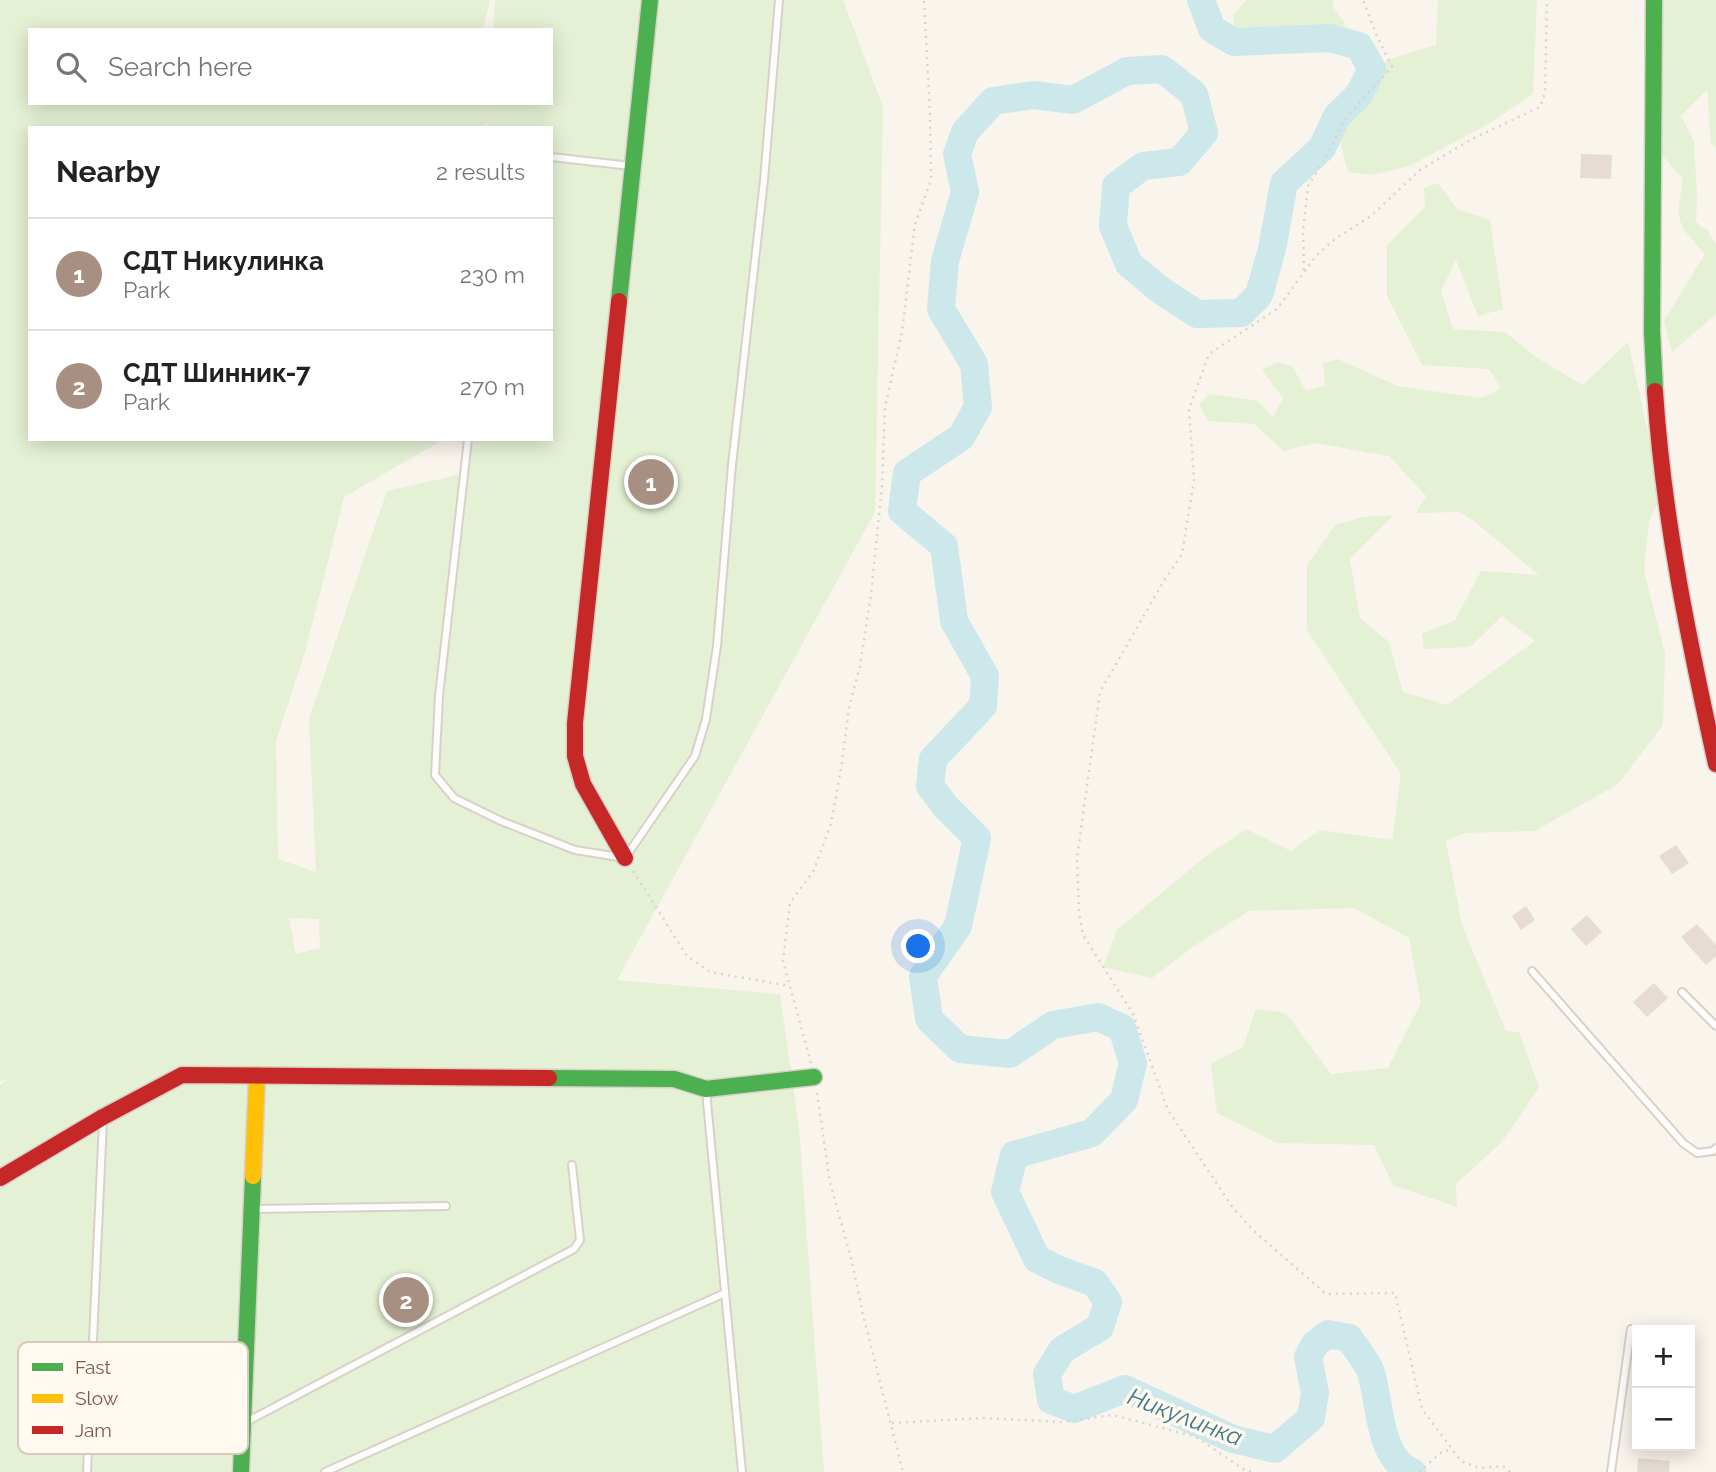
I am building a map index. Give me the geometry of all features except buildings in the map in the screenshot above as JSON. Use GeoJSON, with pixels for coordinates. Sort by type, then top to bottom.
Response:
{"type":"FeatureCollection","features":[{"type":"Feature","properties":{"kind":"street"},"geometry":{"type":"LineString","coordinates":[[625,858],[583,784],[575,756],[575,734],[650,0]]}},
{"type":"Feature","properties":{"kind":"street"},"geometry":{"type":"LineString","coordinates":[[1654,0],[1652,332],[1659,452],[1692,657],[1716,764]]}},
{"type":"Feature","properties":{"kind":"street"},"geometry":{"type":"LineString","coordinates":[[0,1178],[103,1117],[182,1075],[674,1079],[706,1089],[814,1077]]}},
{"type":"Feature","properties":{"kind":"street"},"geometry":{"type":"LineString","coordinates":[[246,1342],[257,1076]]}},
{"type":"Feature","properties":{"kind":"street"},"geometry":{"type":"LineString","coordinates":[[241,1472],[242,1454]]}},
{"type":"Feature","properties":{"kind":"lane"},"geometry":{"type":"LineString","coordinates":[[468,441],[439,696],[435,775],[454,798],[501,821],[575,850],[625,858],[695,756],[706,719],[717,646],[733,453],[764,180],[779,0]]}},
{"type":"Feature","properties":{"kind":"lane"},"geometry":{"type":"LineString","coordinates":[[553,157],[633,166]]}},
{"type":"Feature","properties":{"kind":"lane"},"geometry":{"type":"LineString","coordinates":[[1532,971],[1683,1143],[1697,1153],[1713,1151],[1716,1148]]}},
{"type":"Feature","properties":{"kind":"lane"},"geometry":{"type":"LineString","coordinates":[[1682,992],[1716,1026]]}},
{"type":"Feature","properties":{"kind":"lane"},"geometry":{"type":"LineString","coordinates":[[706,1089],[742,1472]]}},
{"type":"Feature","properties":{"kind":"lane"},"geometry":{"type":"LineString","coordinates":[[93,1342],[103,1117]]}},
{"type":"Feature","properties":{"kind":"lane"},"geometry":{"type":"LineString","coordinates":[[248,1421],[574,1249],[580,1240],[572,1165]]}},
{"type":"Feature","properties":{"kind":"lane"},"geometry":{"type":"LineString","coordinates":[[252,1209],[446,1206]]}},
{"type":"Feature","properties":{"kind":"lane"},"geometry":{"type":"LineString","coordinates":[[325,1472],[725,1293]]}},
{"type":"Feature","properties":{"kind":"lane"},"geometry":{"type":"LineString","coordinates":[[1611,1472],[1631,1328]]}},
{"type":"Feature","properties":{"kind":"lane"},"geometry":{"type":"LineString","coordinates":[[87,1472],[88,1454]]}},
{"type":"Feature","properties":{"kind":"path"},"geometry":{"type":"LineString","coordinates":[[903,1472],[831,1182],[814,1077],[783,961],[790,903],[813,872],[831,824],[849,707],[860,666],[878,534],[885,407],[902,332],[915,224],[931,180],[924,0]]}},
{"type":"Feature","properties":{"kind":"path"},"geometry":{"type":"LineString","coordinates":[[1304,272],[1303,231],[1308,186],[1332,147],[1343,121],[1392,67],[1363,0]]}},
{"type":"Feature","properties":{"kind":"path"},"geometry":{"type":"LineString","coordinates":[[1510,1472],[1503,1466],[1479,1468],[1461,1461],[1422,1409],[1395,1293],[1326,1294],[1254,1231],[1233,1208],[1168,1110],[1133,1014],[1083,935],[1079,912],[1077,858],[1100,692],[1182,554],[1194,480],[1189,409],[1209,354],[1277,309],[1316,256],[1335,239],[1371,216],[1420,170],[1472,139],[1540,107],[1545,93],[1547,0]]}},
{"type":"Feature","properties":{"kind":"path"},"geometry":{"type":"LineString","coordinates":[[625,858],[687,957],[710,972],[790,986]]}},
{"type":"Feature","properties":{"kind":"path"},"geometry":{"type":"LineString","coordinates":[[892,1423],[984,1418],[1061,1422],[1112,1415],[1196,1437],[1246,1471],[1254,1472]]}},
{"type":"Feature","properties":{"kind":"path"},"geometry":{"type":"LineString","coordinates":[[1419,1472],[1443,1451],[1452,1450]]}},
{"type":"Feature","properties":{"kind":"green space"},"geometry":{"type":"Polygon","coordinates":[[[0,0],[490,0],[483,28],[28,28],[28,105],[553,105],[553,28],[493,28],[495,0],[843,0],[883,107],[875,512],[617,980],[780,994],[799,1127],[824,1472],[0,1472],[0,1085],[9,1079],[0,1081],[0,0]],[[487,123],[483,126],[28,126],[28,441],[438,441],[344,497],[305,652],[276,741],[278,859],[316,872],[309,719],[387,491],[467,473],[469,441],[553,441],[553,126],[488,126],[487,123]],[[289,918],[296,954],[320,948],[319,919],[289,918]]]}},
{"type":"Feature","properties":{"kind":"green space"},"geometry":{"type":"Polygon","coordinates":[[[1246,0],[1334,0],[1333,7],[1345,23],[1342,42],[1330,38],[1234,42],[1233,16],[1246,0]]]}},
{"type":"Feature","properties":{"kind":"green space"},"geometry":{"type":"Polygon","coordinates":[[[1438,0],[1537,0],[1533,94],[1485,126],[1409,166],[1372,175],[1348,172],[1337,116],[1358,96],[1372,69],[1393,58],[1436,45],[1438,0]]]}},
{"type":"Feature","properties":{"kind":"green space"},"geometry":{"type":"Polygon","coordinates":[[[1662,0],[1716,0],[1716,148],[1711,143],[1707,90],[1681,116],[1694,141],[1696,222],[1708,231],[1716,244],[1716,314],[1672,352],[1664,321],[1705,254],[1680,221],[1679,205],[1683,179],[1662,155],[1662,0]]]}},
{"type":"Feature","properties":{"kind":"green space"},"geometry":{"type":"Polygon","coordinates":[[[1438,183],[1457,209],[1490,220],[1503,309],[1478,316],[1456,260],[1441,291],[1453,329],[1505,332],[1537,358],[1583,385],[1628,342],[1662,495],[1649,521],[1644,571],[1665,653],[1663,725],[1618,784],[1535,831],[1465,833],[1446,841],[1462,925],[1506,1031],[1519,1032],[1539,1087],[1502,1142],[1456,1184],[1457,1207],[1393,1185],[1374,1145],[1277,1143],[1217,1113],[1211,1064],[1243,1047],[1256,1009],[1286,1013],[1331,1074],[1388,1068],[1421,1003],[1409,938],[1354,908],[1249,911],[1197,944],[1152,978],[1103,967],[1117,930],[1205,857],[1246,829],[1291,851],[1320,830],[1392,840],[1401,774],[1307,630],[1307,566],[1335,525],[1363,517],[1394,515],[1350,559],[1360,618],[1389,642],[1403,692],[1447,705],[1535,641],[1502,616],[1470,647],[1424,649],[1422,634],[1455,620],[1481,571],[1539,575],[1460,512],[1416,513],[1426,496],[1389,456],[1315,443],[1284,451],[1254,424],[1208,421],[1199,404],[1210,394],[1258,401],[1273,417],[1283,398],[1262,370],[1278,362],[1292,366],[1306,391],[1325,385],[1323,363],[1338,359],[1397,386],[1481,398],[1501,389],[1489,369],[1422,365],[1387,296],[1387,245],[1425,207],[1424,188],[1438,183]]]}},
{"type":"Feature","properties":{"kind":"waterway","name":"Никулинка"},"geometry":{"type":"LineString","coordinates":[[1201,0],[1212,29],[1234,42],[1330,38],[1359,46],[1372,69],[1358,96],[1337,116],[1322,148],[1284,183],[1272,249],[1259,295],[1241,313],[1197,314],[1159,289],[1129,264],[1113,226],[1116,186],[1143,166],[1179,162],[1204,133],[1194,94],[1162,69],[1127,71],[1073,100],[1033,95],[993,101],[965,132],[957,154],[965,192],[945,261],[941,309],[974,364],[978,407],[961,437],[907,473],[902,511],[944,546],[954,621],[985,676],[983,706],[933,759],[930,786],[946,807],[977,838],[958,926],[923,976],[929,1019],[960,1049],[1010,1054],[1053,1025],[1098,1017],[1122,1028],[1133,1063],[1124,1100],[1092,1133],[1014,1155],[1005,1192],[1037,1259],[1095,1283],[1108,1302],[1100,1327],[1062,1350],[1047,1374],[1051,1400],[1074,1409],[1125,1389],[1233,1439],[1275,1449],[1311,1418],[1315,1393],[1308,1357],[1315,1344],[1328,1334],[1349,1338],[1370,1370],[1382,1427],[1392,1454],[1401,1465],[1412,1472]]}},
{"type":"Feature","properties":{"kind":"traffic: fast"},"geometry":{"type":"LineString","coordinates":[[619,301],[650,0]]}},
{"type":"Feature","properties":{"kind":"traffic: fast"},"geometry":{"type":"LineString","coordinates":[[1654,0],[1652,332],[1655,391]]}},
{"type":"Feature","properties":{"kind":"traffic: fast"},"geometry":{"type":"LineString","coordinates":[[549,1078],[674,1079],[706,1089],[814,1077]]}},
{"type":"Feature","properties":{"kind":"traffic: fast"},"geometry":{"type":"LineString","coordinates":[[246,1342],[253,1176]]}},
{"type":"Feature","properties":{"kind":"traffic: fast"},"geometry":{"type":"LineString","coordinates":[[241,1472],[242,1454]]}},
{"type":"Feature","properties":{"kind":"traffic: slow"},"geometry":{"type":"LineString","coordinates":[[253,1176],[257,1075]]}},
{"type":"Feature","properties":{"kind":"traffic: jam"},"geometry":{"type":"LineString","coordinates":[[619,301],[575,723],[575,756],[583,784],[625,858]]}},
{"type":"Feature","properties":{"kind":"traffic: jam"},"geometry":{"type":"LineString","coordinates":[[1655,391],[1671,532],[1716,764]]}},
{"type":"Feature","properties":{"kind":"traffic: jam"},"geometry":{"type":"LineString","coordinates":[[0,1178],[103,1117],[182,1075],[549,1078]]}},
{"type":"Feature","properties":{"kind":"place","name":"СДТ Никулинка"},"geometry":{"type":"Point","coordinates":[651,482]}},
{"type":"Feature","properties":{"kind":"place","name":"СДТ Шинник-7"},"geometry":{"type":"Point","coordinates":[406,1300]}}]}
